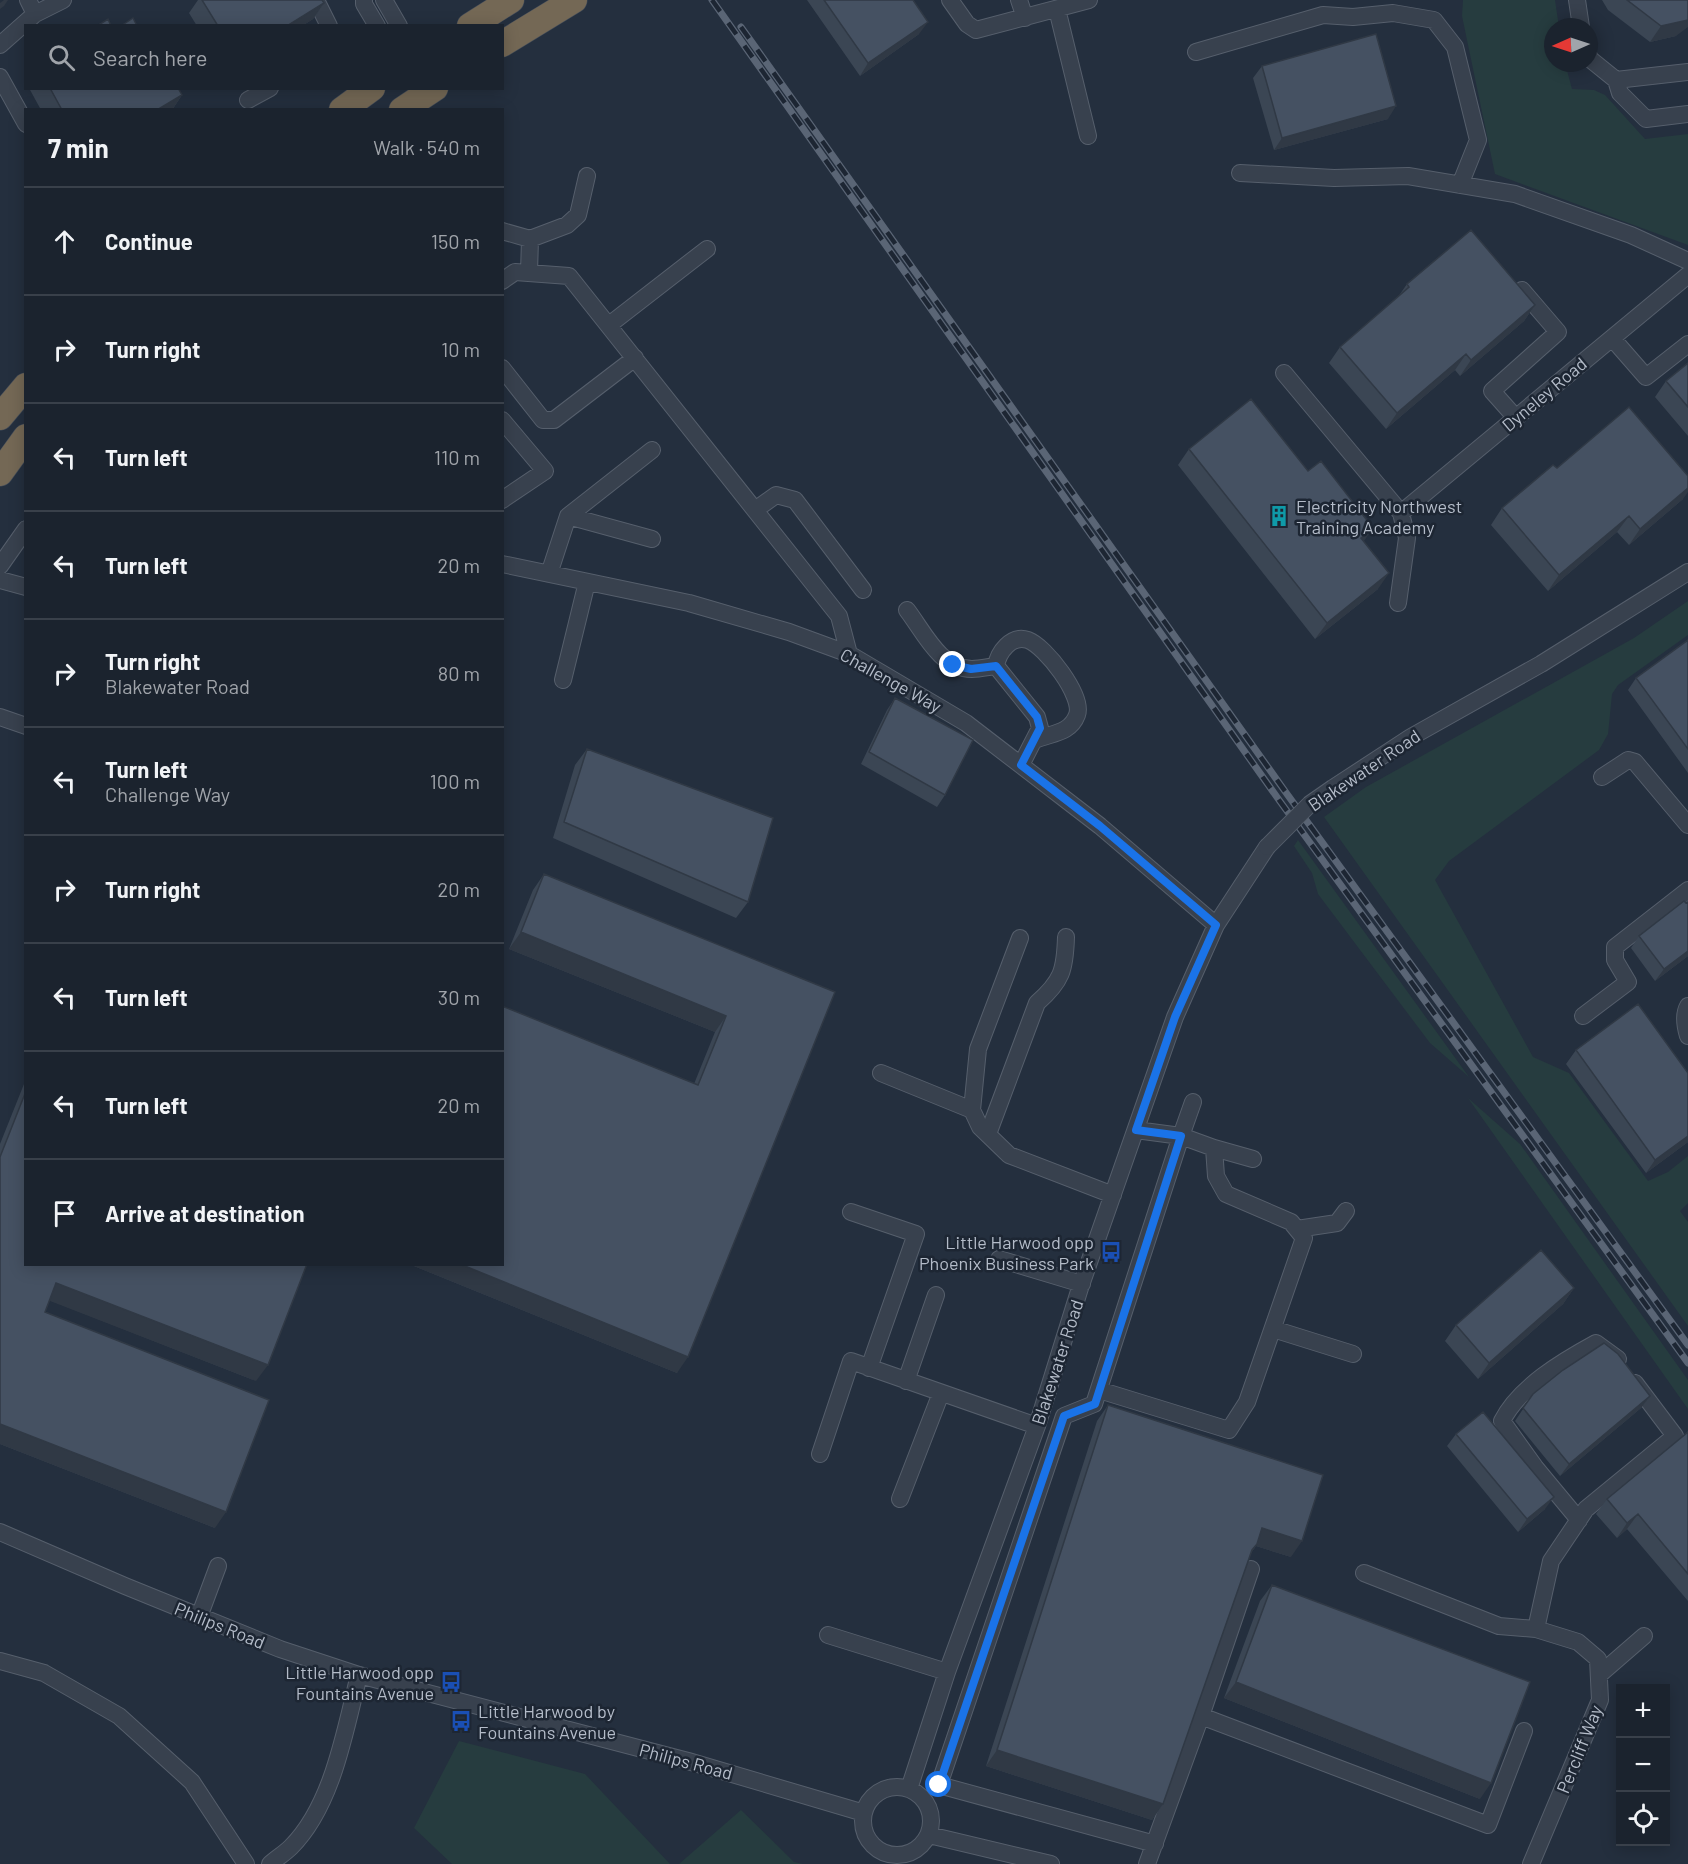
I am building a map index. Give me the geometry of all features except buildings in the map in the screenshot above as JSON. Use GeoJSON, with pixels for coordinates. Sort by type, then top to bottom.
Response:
{"type":"FeatureCollection","features":[{"type":"Feature","properties":{"kind":"highway"},"geometry":{"type":"LineString","coordinates":[[473,24],[511,0]]}},
{"type":"Feature","properties":{"kind":"highway"},"geometry":{"type":"LineString","coordinates":[[504,43],[574,0]]}},
{"type":"Feature","properties":{"kind":"highway"},"geometry":{"type":"LineString","coordinates":[[345,108],[369,90]]}},
{"type":"Feature","properties":{"kind":"highway"},"geometry":{"type":"LineString","coordinates":[[405,108],[430,90]]}},
{"type":"Feature","properties":{"kind":"highway"},"geometry":{"type":"LineString","coordinates":[[0,417],[24,388]]}},
{"type":"Feature","properties":{"kind":"highway"},"geometry":{"type":"LineString","coordinates":[[0,473],[24,440]]}},
{"type":"Feature","properties":{"kind":"street"},"geometry":{"type":"LineString","coordinates":[[0,45],[31,7],[63,0]]}},
{"type":"Feature","properties":{"kind":"street"},"geometry":{"type":"LineString","coordinates":[[316,0],[328,24]]}},
{"type":"Feature","properties":{"kind":"street"},"geometry":{"type":"LineString","coordinates":[[364,0],[375,24]]}},
{"type":"Feature","properties":{"kind":"street"},"geometry":{"type":"LineString","coordinates":[[384,0],[398,24]]}},
{"type":"Feature","properties":{"kind":"street"},"geometry":{"type":"LineString","coordinates":[[950,0],[967,24],[976,30],[1086,0]]}},
{"type":"Feature","properties":{"kind":"street"},"geometry":{"type":"LineString","coordinates":[[1019,0],[1025,18]]}},
{"type":"Feature","properties":{"kind":"street"},"geometry":{"type":"LineString","coordinates":[[1577,0],[1580,18]]}},
{"type":"Feature","properties":{"kind":"street"},"geometry":{"type":"LineString","coordinates":[[1057,9],[1088,136]]}},
{"type":"Feature","properties":{"kind":"street"},"geometry":{"type":"LineString","coordinates":[[1196,52],[1323,15],[1353,17],[1393,13],[1434,20],[1455,47],[1478,140],[1460,185]]}},
{"type":"Feature","properties":{"kind":"street"},"geometry":{"type":"LineString","coordinates":[[1598,65],[1616,80],[1620,93],[1646,119],[1688,114]]}},
{"type":"Feature","properties":{"kind":"street"},"geometry":{"type":"LineString","coordinates":[[1616,80],[1688,72]]}},
{"type":"Feature","properties":{"kind":"street"},"geometry":{"type":"LineString","coordinates":[[0,77],[24,120]]}},
{"type":"Feature","properties":{"kind":"street"},"geometry":{"type":"LineString","coordinates":[[248,100],[266,90]]}},
{"type":"Feature","properties":{"kind":"street"},"geometry":{"type":"LineString","coordinates":[[1240,173],[1334,178],[1408,176],[1515,194],[1631,235],[1688,261]]}},
{"type":"Feature","properties":{"kind":"street"},"geometry":{"type":"LineString","coordinates":[[504,232],[530,239],[567,225],[578,215],[587,176]]}},
{"type":"Feature","properties":{"kind":"street"},"geometry":{"type":"LineString","coordinates":[[529,273],[530,239]]}},
{"type":"Feature","properties":{"kind":"street"},"geometry":{"type":"LineString","coordinates":[[609,326],[707,249]]}},
{"type":"Feature","properties":{"kind":"street"},"geometry":{"type":"LineString","coordinates":[[504,280],[515,272],[569,276],[839,615],[849,654]]}},
{"type":"Feature","properties":{"kind":"street","name":"Dyneley Road"},"geometry":{"type":"LineString","coordinates":[[1401,513],[1688,275]]}},
{"type":"Feature","properties":{"kind":"street"},"geometry":{"type":"LineString","coordinates":[[1512,279],[1558,332],[1492,391],[1516,418]]}},
{"type":"Feature","properties":{"kind":"street"},"geometry":{"type":"LineString","coordinates":[[1612,338],[1646,377],[1688,344]]}},
{"type":"Feature","properties":{"kind":"street"},"geometry":{"type":"LineString","coordinates":[[504,371],[543,420],[554,420],[635,358]]}},
{"type":"Feature","properties":{"kind":"street"},"geometry":{"type":"LineString","coordinates":[[1284,373],[1401,513],[1407,538],[1398,603]]}},
{"type":"Feature","properties":{"kind":"street"},"geometry":{"type":"LineString","coordinates":[[504,422],[545,471],[504,499]]}},
{"type":"Feature","properties":{"kind":"street"},"geometry":{"type":"LineString","coordinates":[[549,574],[568,516],[652,450]]}},
{"type":"Feature","properties":{"kind":"street"},"geometry":{"type":"LineString","coordinates":[[755,510],[777,495],[795,500],[863,590]]}},
{"type":"Feature","properties":{"kind":"street"},"geometry":{"type":"LineString","coordinates":[[568,516],[652,539]]}},
{"type":"Feature","properties":{"kind":"street"},"geometry":{"type":"LineString","coordinates":[[0,566],[24,532]]}},
{"type":"Feature","properties":{"kind":"street","name":"Challenge Way"},"geometry":{"type":"LineString","coordinates":[[504,564],[689,603],[789,632],[849,654],[966,723],[1100,826],[1216,925]]}},
{"type":"Feature","properties":{"kind":"street","name":"Blakewater Road"},"geometry":{"type":"LineString","coordinates":[[909,1789],[947,1672],[1036,1426],[1082,1284],[1175,1017],[1216,925],[1268,847],[1310,804],[1411,737],[1541,664],[1688,572]]}},
{"type":"Feature","properties":{"kind":"street"},"geometry":{"type":"LineString","coordinates":[[0,580],[24,586]]}},
{"type":"Feature","properties":{"kind":"street"},"geometry":{"type":"LineString","coordinates":[[563,680],[588,582]]}},
{"type":"Feature","properties":{"kind":"street"},"geometry":{"type":"LineString","coordinates":[[907,609],[940,656],[953,665],[971,669],[996,666]]}},
{"type":"Feature","properties":{"kind":"street"},"geometry":{"type":"LineString","coordinates":[[996,666],[1004,647],[1017,640],[1028,640],[1049,657],[1067,680],[1077,699],[1078,714],[1061,733],[1035,740]]}},
{"type":"Feature","properties":{"kind":"street"},"geometry":{"type":"LineString","coordinates":[[996,666],[1037,717],[1040,728],[1021,765]]}},
{"type":"Feature","properties":{"kind":"street"},"geometry":{"type":"LineString","coordinates":[[0,717],[24,725]]}},
{"type":"Feature","properties":{"kind":"street"},"geometry":{"type":"LineString","coordinates":[[1602,777],[1628,760],[1635,762],[1688,825]]}},
{"type":"Feature","properties":{"kind":"street"},"geometry":{"type":"LineString","coordinates":[[1582,1016],[1628,982],[1615,960],[1615,947],[1688,890]]}},
{"type":"Feature","properties":{"kind":"street"},"geometry":{"type":"LineString","coordinates":[[988,1134],[1037,1004],[1054,988],[1062,976],[1066,937]]}},
{"type":"Feature","properties":{"kind":"street"},"geometry":{"type":"LineString","coordinates":[[1020,938],[978,1049],[972,1110],[980,1127],[1009,1155],[1113,1195]]}},
{"type":"Feature","properties":{"kind":"street"},"geometry":{"type":"LineString","coordinates":[[1688,1006],[1685,1027],[1688,1036]]}},
{"type":"Feature","properties":{"kind":"street"},"geometry":{"type":"LineString","coordinates":[[881,1073],[972,1110]]}},
{"type":"Feature","properties":{"kind":"street"},"geometry":{"type":"LineString","coordinates":[[1155,1844],[939,1785],[1064,1416],[1095,1404],[1193,1102]]}},
{"type":"Feature","properties":{"kind":"street"},"geometry":{"type":"LineString","coordinates":[[1136,1130],[1181,1136],[1253,1159]]}},
{"type":"Feature","properties":{"kind":"street"},"geometry":{"type":"LineString","coordinates":[[1099,1390],[1229,1430],[1247,1402],[1304,1238],[1292,1222],[1226,1194],[1216,1176],[1214,1148]]}},
{"type":"Feature","properties":{"kind":"street"},"geometry":{"type":"LineString","coordinates":[[1298,1229],[1337,1223],[1346,1211]]}},
{"type":"Feature","properties":{"kind":"street"},"geometry":{"type":"LineString","coordinates":[[851,1212],[916,1234],[869,1368]]}},
{"type":"Feature","properties":{"kind":"street"},"geometry":{"type":"LineString","coordinates":[[999,1259],[1082,1284]]}},
{"type":"Feature","properties":{"kind":"street"},"geometry":{"type":"LineString","coordinates":[[898,1379],[936,1295]]}},
{"type":"Feature","properties":{"kind":"street"},"geometry":{"type":"LineString","coordinates":[[1273,1329],[1353,1354]]}},
{"type":"Feature","properties":{"kind":"street"},"geometry":{"type":"LineString","coordinates":[[1536,1629],[1551,1561],[1579,1520],[1586,1509],[1675,1436],[1617,1359],[1596,1343],[1570,1357],[1537,1381],[1507,1410],[1502,1421],[1535,1467],[1579,1520]]}},
{"type":"Feature","properties":{"kind":"street"},"geometry":{"type":"LineString","coordinates":[[820,1454],[851,1361],[1036,1426]]}},
{"type":"Feature","properties":{"kind":"street"},"geometry":{"type":"LineString","coordinates":[[900,1499],[941,1394]]}},
{"type":"Feature","properties":{"kind":"street","name":"Philips Road"},"geometry":{"type":"LineString","coordinates":[[0,1532],[279,1649],[359,1675],[688,1761],[864,1813]]}},
{"type":"Feature","properties":{"kind":"street"},"geometry":{"type":"LineString","coordinates":[[199,1617],[218,1566]]}},
{"type":"Feature","properties":{"kind":"street"},"geometry":{"type":"LineString","coordinates":[[1147,1864],[1202,1716],[1251,1569]]}},
{"type":"Feature","properties":{"kind":"street","name":"Percliff Way"},"geometry":{"type":"LineString","coordinates":[[1364,1574],[1499,1626],[1536,1629],[1578,1642],[1598,1659],[1600,1700],[1531,1864]]}},
{"type":"Feature","properties":{"kind":"street"},"geometry":{"type":"LineString","coordinates":[[828,1635],[947,1672]]}},
{"type":"Feature","properties":{"kind":"street"},"geometry":{"type":"LineString","coordinates":[[1599,1675],[1644,1636]]}},
{"type":"Feature","properties":{"kind":"street"},"geometry":{"type":"LineString","coordinates":[[0,1661],[44,1673],[119,1716],[192,1782],[246,1864]]}},
{"type":"Feature","properties":{"kind":"street"},"geometry":{"type":"LineString","coordinates":[[270,1864],[291,1847],[317,1809],[336,1763],[359,1675]]}},
{"type":"Feature","properties":{"kind":"street"},"geometry":{"type":"LineString","coordinates":[[1202,1716],[1488,1825],[1524,1731]]}},
{"type":"Feature","properties":{"kind":"street"},"geometry":{"type":"LineString","coordinates":[[892,1787],[909,1789],[921,1796],[932,1818],[928,1836],[922,1845],[906,1854],[894,1855],[883,1852],[868,1839],[864,1829],[864,1813],[869,1802],[880,1791],[892,1787]]}},
{"type":"Feature","properties":{"kind":"street"},"geometry":{"type":"LineString","coordinates":[[928,1836],[1051,1864]]}},
{"type":"Feature","properties":{"kind":"green space"},"geometry":{"type":"Polygon","coordinates":[[[1463,0],[1555,0],[1558,18],[1544,18],[1544,72],[1567,72],[1572,89],[1594,90],[1605,95],[1645,139],[1688,134],[1688,245],[1495,174],[1462,16],[1463,0]]]}},
{"type":"Feature","properties":{"kind":"green space"},"geometry":{"type":"Polygon","coordinates":[[[1688,601],[1688,635],[1618,685],[1612,694],[1608,734],[1599,750],[1449,861],[1435,880],[1533,1057],[1569,1073],[1648,1181],[1668,1172],[1688,1156],[1688,1203],[1680,1211],[1688,1222],[1688,1326],[1324,817],[1366,787],[1634,638],[1688,601]]]}},
{"type":"Feature","properties":{"kind":"green space"},"geometry":{"type":"Polygon","coordinates":[[[1298,840],[1469,1077],[1430,1043],[1318,894],[1312,873],[1294,846],[1298,840]]]}},
{"type":"Feature","properties":{"kind":"green space"},"geometry":{"type":"Polygon","coordinates":[[[1468,1098],[1520,1144],[1688,1380],[1688,1409],[1468,1098]]]}},
{"type":"Feature","properties":{"kind":"green space"},"geometry":{"type":"Polygon","coordinates":[[[459,1741],[585,1774],[670,1864],[452,1864],[414,1828],[459,1741]]]}},
{"type":"Feature","properties":{"kind":"green space"},"geometry":{"type":"Polygon","coordinates":[[[741,1810],[794,1862],[803,1864],[679,1864],[741,1810]]]}},
{"type":"Feature","properties":{"kind":"railway"},"geometry":{"type":"LineString","coordinates":[[712,0],[1279,800],[1688,1363]]}},
{"type":"Feature","properties":{"kind":"railway"},"geometry":{"type":"LineString","coordinates":[[741,27],[1287,794],[1688,1345]]}},
{"type":"Feature","properties":{"kind":"place","name":"Electricity Northwest Training Academy"},"geometry":{"type":"Point","coordinates":[1279,516]}},
{"type":"Feature","properties":{"kind":"place","name":"Little Harwood opp Phoenix Business Park"},"geometry":{"type":"Point","coordinates":[1111,1252]}},
{"type":"Feature","properties":{"kind":"place","name":"Little Harwood opp Fountains Avenue"},"geometry":{"type":"Point","coordinates":[451,1682]}},
{"type":"Feature","properties":{"kind":"place","name":"Little Harwood by Fountains Avenue"},"geometry":{"type":"Point","coordinates":[461,1721]}},
{"type":"Feature","properties":{"kind":"route"},"geometry":{"type":"LineString","coordinates":[[939,1785],[1064,1416],[1095,1404],[1181,1136],[1136,1130],[1175,1017],[1216,925],[1100,826],[1021,765],[1040,728],[1037,717],[996,666],[971,669],[953,665]]}}]}
